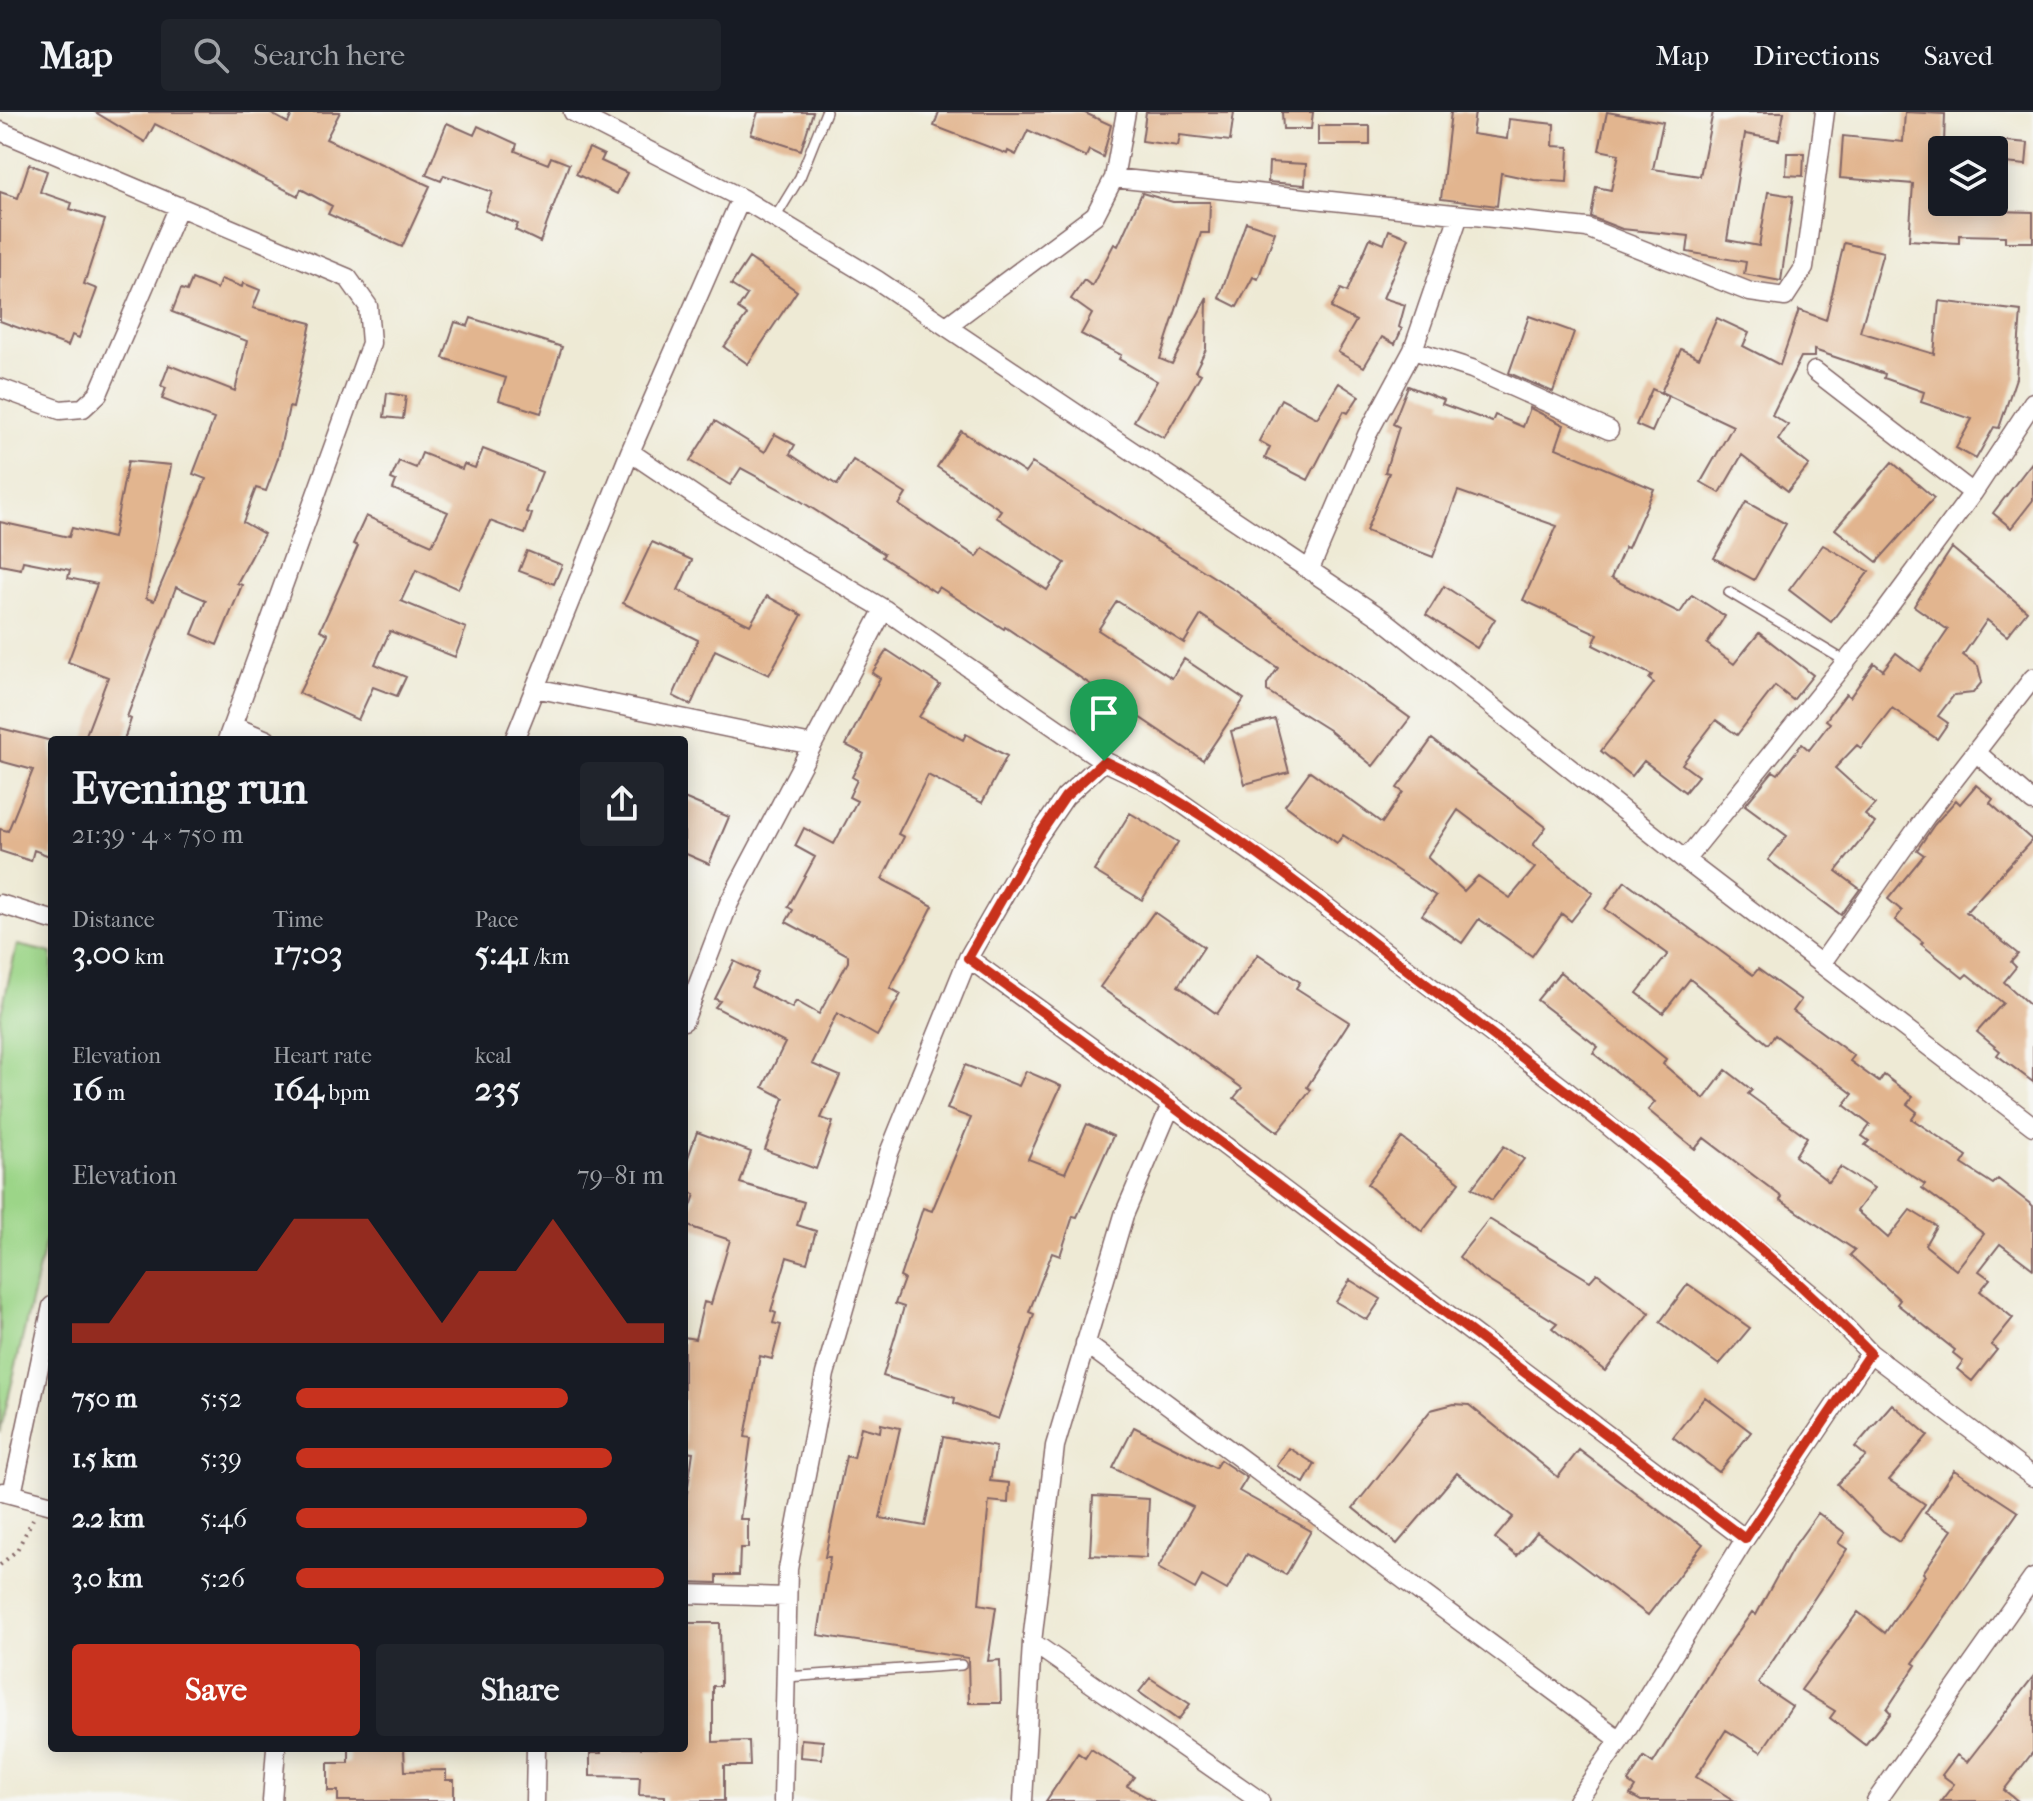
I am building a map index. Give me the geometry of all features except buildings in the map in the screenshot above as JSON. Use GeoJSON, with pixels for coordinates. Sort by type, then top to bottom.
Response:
{"type":"FeatureCollection","features":[{"type":"Feature","properties":{"kind":"street"},"geometry":{"type":"LineString","coordinates":[[573,112],[741,198],[948,325],[1384,620],[1685,860],[2033,1126]]}},
{"type":"Feature","properties":{"kind":"street"},"geometry":{"type":"LineString","coordinates":[[948,325],[1095,215],[1114,178],[1126,112]]}},
{"type":"Feature","properties":{"kind":"street"},"geometry":{"type":"LineString","coordinates":[[1114,178],[1587,228],[1750,292],[1785,297],[1804,268],[1825,112]]}},
{"type":"Feature","properties":{"kind":"street"},"geometry":{"type":"LineString","coordinates":[[0,131],[348,278],[368,306],[371,343],[230,733]]}},
{"type":"Feature","properties":{"kind":"street"},"geometry":{"type":"LineString","coordinates":[[516,736],[630,452],[741,198]]}},
{"type":"Feature","properties":{"kind":"street"},"geometry":{"type":"LineString","coordinates":[[0,388],[60,410],[83,408],[98,394],[179,206]]}},
{"type":"Feature","properties":{"kind":"street"},"geometry":{"type":"LineString","coordinates":[[1310,569],[1367,435],[1413,350],[1459,215]]}},
{"type":"Feature","properties":{"kind":"street"},"geometry":{"type":"LineString","coordinates":[[1413,350],[1472,369],[1609,430]]}},
{"type":"Feature","properties":{"kind":"street"},"geometry":{"type":"LineString","coordinates":[[1815,371],[1973,493]]}},
{"type":"Feature","properties":{"kind":"street"},"geometry":{"type":"LineString","coordinates":[[1685,860],[1845,661],[1973,493],[2033,402]]}},
{"type":"Feature","properties":{"kind":"street"},"geometry":{"type":"LineString","coordinates":[[630,452],[713,508],[884,609],[1104,761],[1159,787],[1299,886],[1563,1088],[1824,1305],[1870,1353],[2033,1477]]}},
{"type":"Feature","properties":{"kind":"street"},"geometry":{"type":"LineString","coordinates":[[688,1011],[729,903],[884,609]]}},
{"type":"Feature","properties":{"kind":"street"},"geometry":{"type":"LineString","coordinates":[[1821,964],[1926,816],[2033,678]]}},
{"type":"Feature","properties":{"kind":"street"},"geometry":{"type":"LineString","coordinates":[[535,688],[812,745]]}},
{"type":"Feature","properties":{"kind":"street"},"geometry":{"type":"LineString","coordinates":[[1977,753],[2033,802]]}},
{"type":"Feature","properties":{"kind":"street"},"geometry":{"type":"LineString","coordinates":[[783,1801],[788,1569],[825,1374],[889,1153],[968,958],[1035,841],[1065,797],[1104,761]]}},
{"type":"Feature","properties":{"kind":"street"},"geometry":{"type":"LineString","coordinates":[[0,904],[48,919]]}},
{"type":"Feature","properties":{"kind":"street"},"geometry":{"type":"LineString","coordinates":[[968,958],[1171,1105],[1745,1539]]}},
{"type":"Feature","properties":{"kind":"street"},"geometry":{"type":"LineString","coordinates":[[1023,1801],[1032,1642],[1055,1446],[1124,1215],[1171,1105]]}},
{"type":"Feature","properties":{"kind":"street"},"geometry":{"type":"LineString","coordinates":[[47,1504],[6,1493],[48,1322]]}},
{"type":"Feature","properties":{"kind":"street"},"geometry":{"type":"LineString","coordinates":[[1085,1343],[1620,1740]]}},
{"type":"Feature","properties":{"kind":"street"},"geometry":{"type":"LineString","coordinates":[[1577,1801],[1620,1740],[1745,1539],[1870,1353]]}},
{"type":"Feature","properties":{"kind":"street"},"geometry":{"type":"LineString","coordinates":[[1876,1801],[2033,1578]]}},
{"type":"Feature","properties":{"kind":"street"},"geometry":{"type":"LineString","coordinates":[[688,1594],[787,1597]]}},
{"type":"Feature","properties":{"kind":"street"},"geometry":{"type":"LineString","coordinates":[[1032,1642],[1260,1801]]}},
{"type":"Feature","properties":{"kind":"street"},"geometry":{"type":"LineString","coordinates":[[272,1801],[276,1752]]}},
{"type":"Feature","properties":{"kind":"street"},"geometry":{"type":"LineString","coordinates":[[535,1801],[536,1752]]}},
{"type":"Feature","properties":{"kind":"lane"},"geometry":{"type":"LineString","coordinates":[[775,218],[800,177],[826,112]]}},
{"type":"Feature","properties":{"kind":"lane"},"geometry":{"type":"LineString","coordinates":[[1729,592],[1845,661]]}},
{"type":"Feature","properties":{"kind":"lane"},"geometry":{"type":"LineString","coordinates":[[786,1677],[961,1665]]}},
{"type":"Feature","properties":{"kind":"path"},"geometry":{"type":"LineString","coordinates":[[0,1565],[17,1550],[47,1504]]}},
{"type":"Feature","properties":{"kind":"green space"},"geometry":{"type":"Polygon","coordinates":[[[17,945],[48,952],[48,1230],[0,1433],[0,1017],[17,945]]]}},
{"type":"Feature","properties":{"kind":"route"},"geometry":{"type":"LineString","coordinates":[[1104,761],[1159,787],[1299,886],[1563,1088],[1824,1305],[1870,1353],[1745,1539],[1171,1105],[968,958],[1035,841],[1065,797],[1104,761]]}}]}
